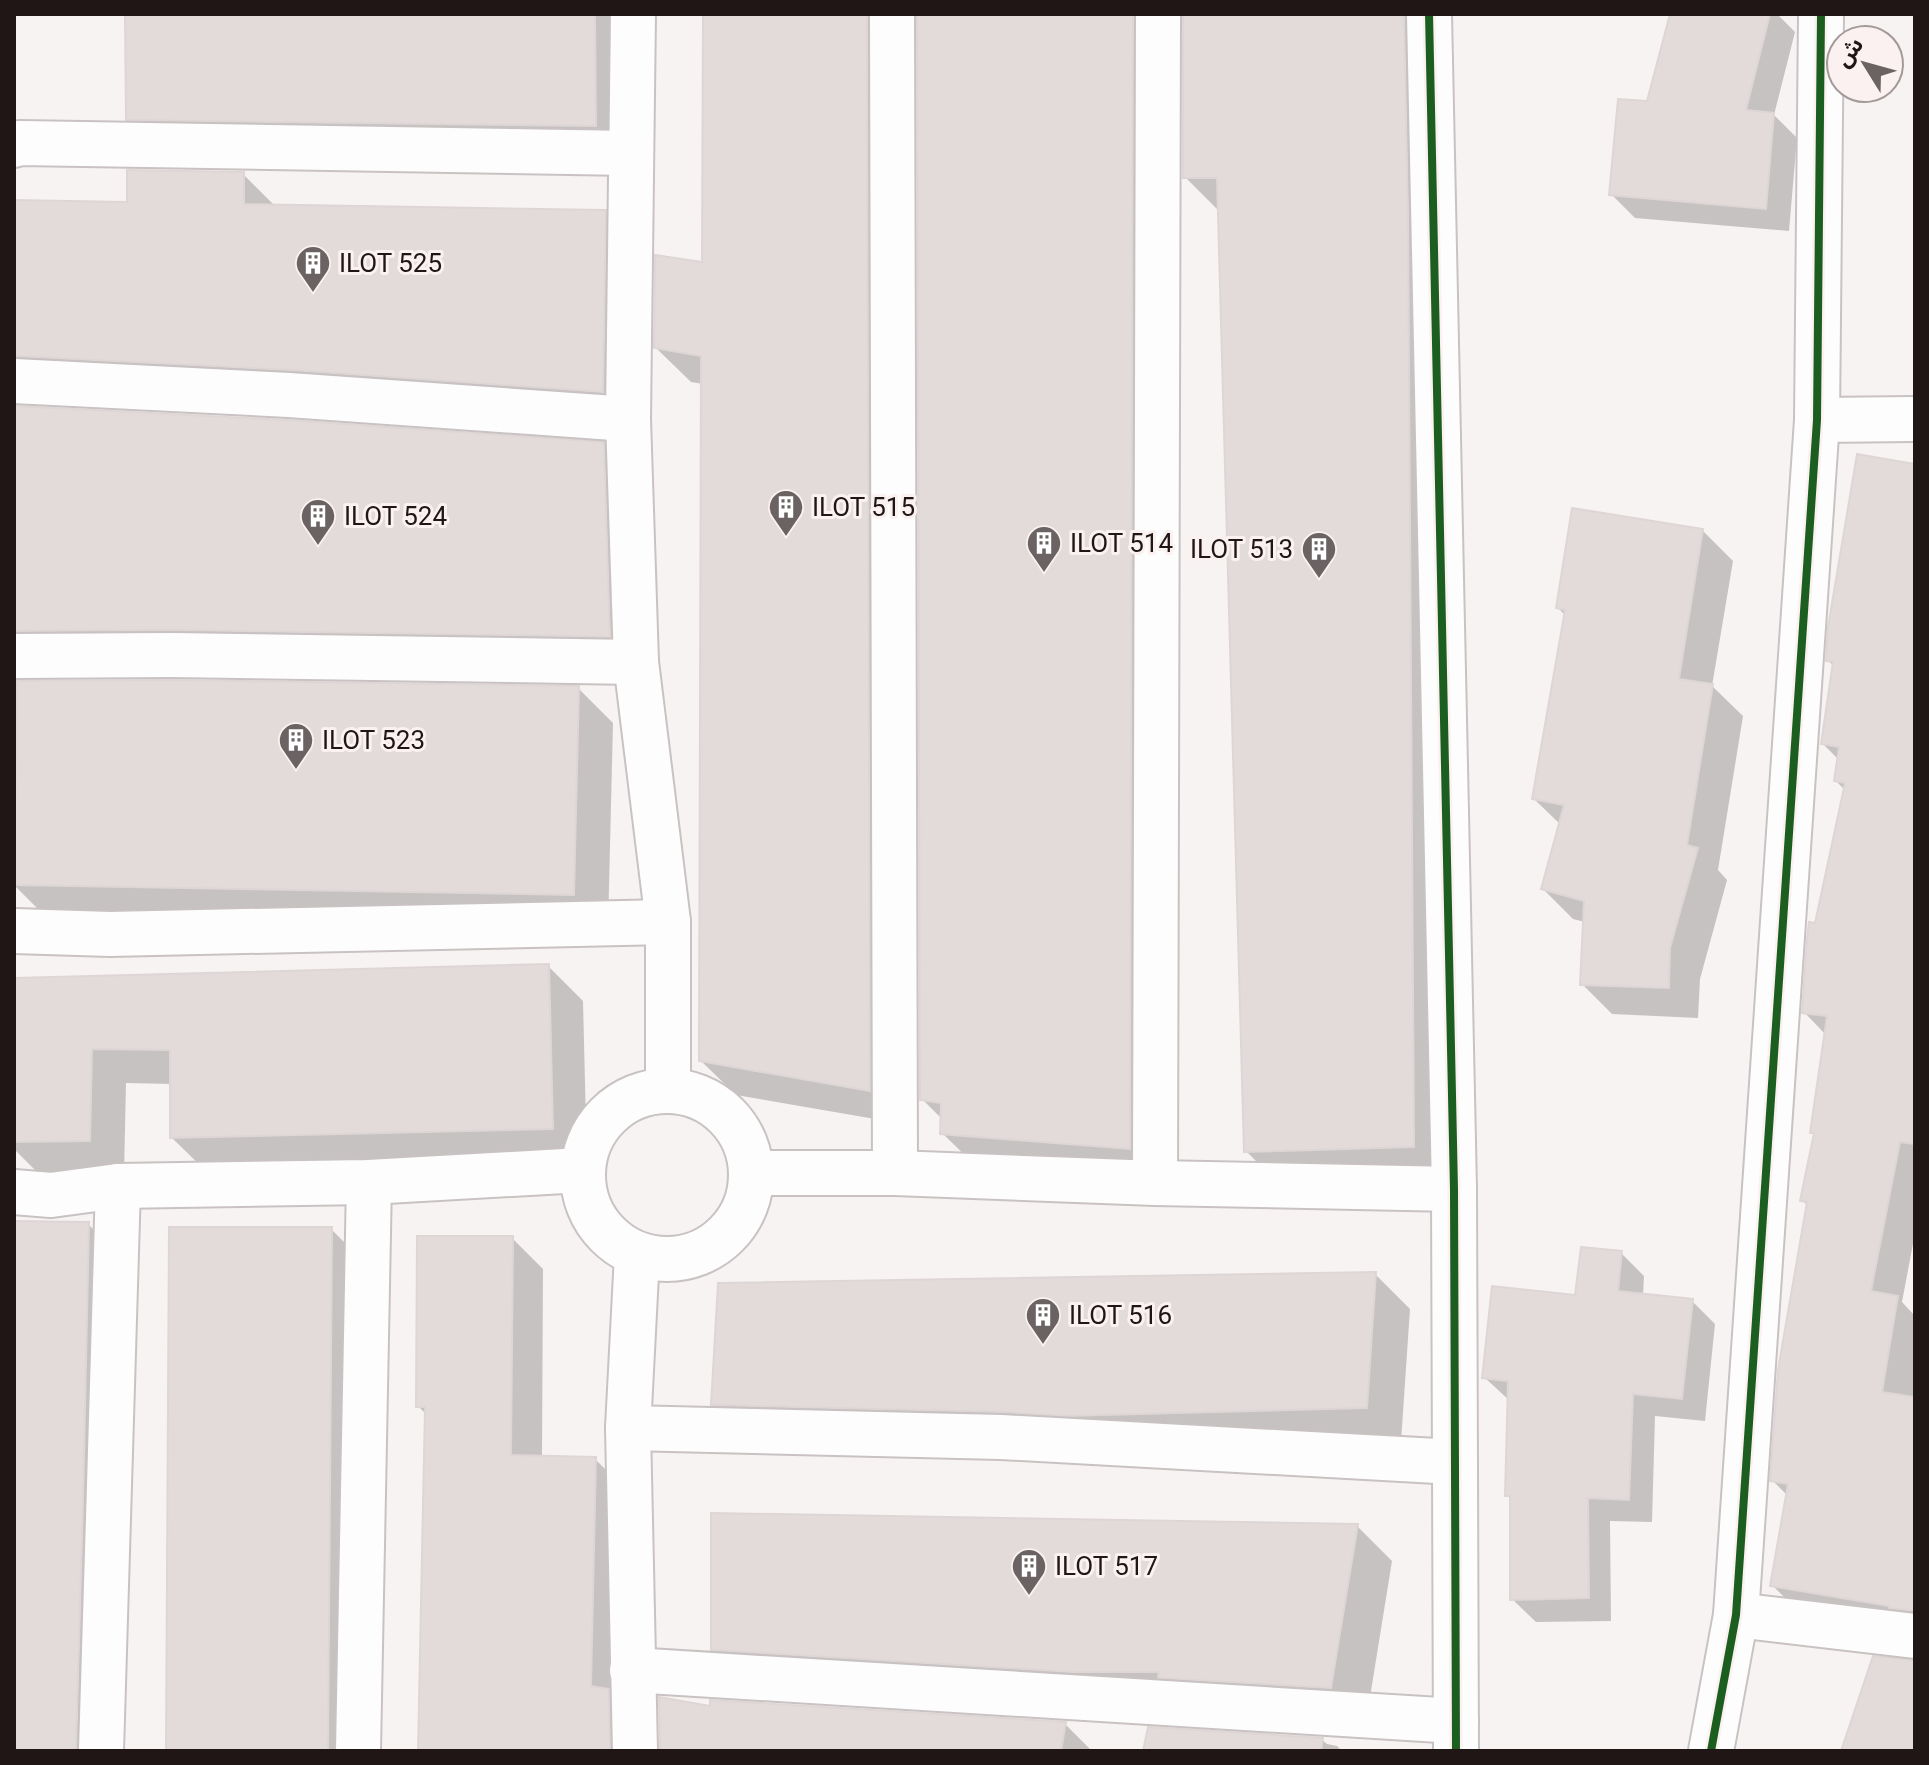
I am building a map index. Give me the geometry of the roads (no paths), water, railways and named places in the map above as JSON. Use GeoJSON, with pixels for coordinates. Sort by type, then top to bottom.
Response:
{"type":"FeatureCollection","features":[{"type":"Feature","properties":{"kind":"street"},"geometry":{"type":"LineString","coordinates":[[633,14],[628,419],[636,662],[668,922],[668,1090]]}},
{"type":"Feature","properties":{"kind":"street"},"geometry":{"type":"LineString","coordinates":[[892,14],[895,1173]]}},
{"type":"Feature","properties":{"kind":"street"},"geometry":{"type":"LineString","coordinates":[[1155,1183],[1158,14]]}},
{"type":"Feature","properties":{"kind":"street"},"geometry":{"type":"LineString","coordinates":[[632,1670],[1456,1736],[1454,1189],[1429,14]]}},
{"type":"Feature","properties":{"kind":"street"},"geometry":{"type":"LineString","coordinates":[[1711,1751],[1736,1615],[1817,420],[1821,14]]}},
{"type":"Feature","properties":{"kind":"street"},"geometry":{"type":"LineString","coordinates":[[14,145],[630,153]]}},
{"type":"Feature","properties":{"kind":"street"},"geometry":{"type":"LineString","coordinates":[[14,381],[289,395],[628,419]]}},
{"type":"Feature","properties":{"kind":"street"},"geometry":{"type":"LineString","coordinates":[[1817,420],[1915,419]]}},
{"type":"Feature","properties":{"kind":"street"},"geometry":{"type":"LineString","coordinates":[[14,656],[171,655],[636,662]]}},
{"type":"Feature","properties":{"kind":"street"},"geometry":{"type":"LineString","coordinates":[[14,931],[110,934],[668,922]]}},
{"type":"Feature","properties":{"kind":"street"},"geometry":{"type":"LineString","coordinates":[[668,1090],[694,1094],[717,1105],[736,1124],[747,1147],[752,1173],[748,1200],[735,1224],[716,1244],[691,1256],[664,1260],[637,1255],[614,1242],[595,1221],[584,1197],[582,1170],[587,1145],[600,1122],[619,1104],[642,1093],[668,1090]]}},
{"type":"Feature","properties":{"kind":"street"},"geometry":{"type":"LineString","coordinates":[[14,1192],[51,1195],[118,1186],[369,1182],[582,1170]]}},
{"type":"Feature","properties":{"kind":"street"},"geometry":{"type":"LineString","coordinates":[[752,1173],[895,1173],[1155,1183],[1454,1189]]}},
{"type":"Feature","properties":{"kind":"street"},"geometry":{"type":"LineString","coordinates":[[358,1751],[369,1182]]}},
{"type":"Feature","properties":{"kind":"street"},"geometry":{"type":"LineString","coordinates":[[101,1751],[118,1186]]}},
{"type":"Feature","properties":{"kind":"street"},"geometry":{"type":"LineString","coordinates":[[635,1751],[628,1428],[637,1255]]}},
{"type":"Feature","properties":{"kind":"street"},"geometry":{"type":"LineString","coordinates":[[628,1428],[1001,1437],[1455,1462]]}},
{"type":"Feature","properties":{"kind":"street"},"geometry":{"type":"LineString","coordinates":[[1736,1615],[1915,1636]]}},
{"type":"Feature","properties":{"kind":"place","name":"ILOT 525"},"geometry":{"type":"Point","coordinates":[313,294]}},
{"type":"Feature","properties":{"kind":"place","name":"ILOT 515"},"geometry":{"type":"Point","coordinates":[786,538]}},
{"type":"Feature","properties":{"kind":"place","name":"ILOT 524"},"geometry":{"type":"Point","coordinates":[318,547]}},
{"type":"Feature","properties":{"kind":"place","name":"ILOT 514"},"geometry":{"type":"Point","coordinates":[1044,574]}},
{"type":"Feature","properties":{"kind":"place","name":"ILOT 513"},"geometry":{"type":"Point","coordinates":[1319,580]}},
{"type":"Feature","properties":{"kind":"place","name":"ILOT 523"},"geometry":{"type":"Point","coordinates":[296,771]}},
{"type":"Feature","properties":{"kind":"place","name":"ILOT 516"},"geometry":{"type":"Point","coordinates":[1043,1346]}},
{"type":"Feature","properties":{"kind":"place","name":"ILOT 517"},"geometry":{"type":"Point","coordinates":[1029,1597]}}]}
